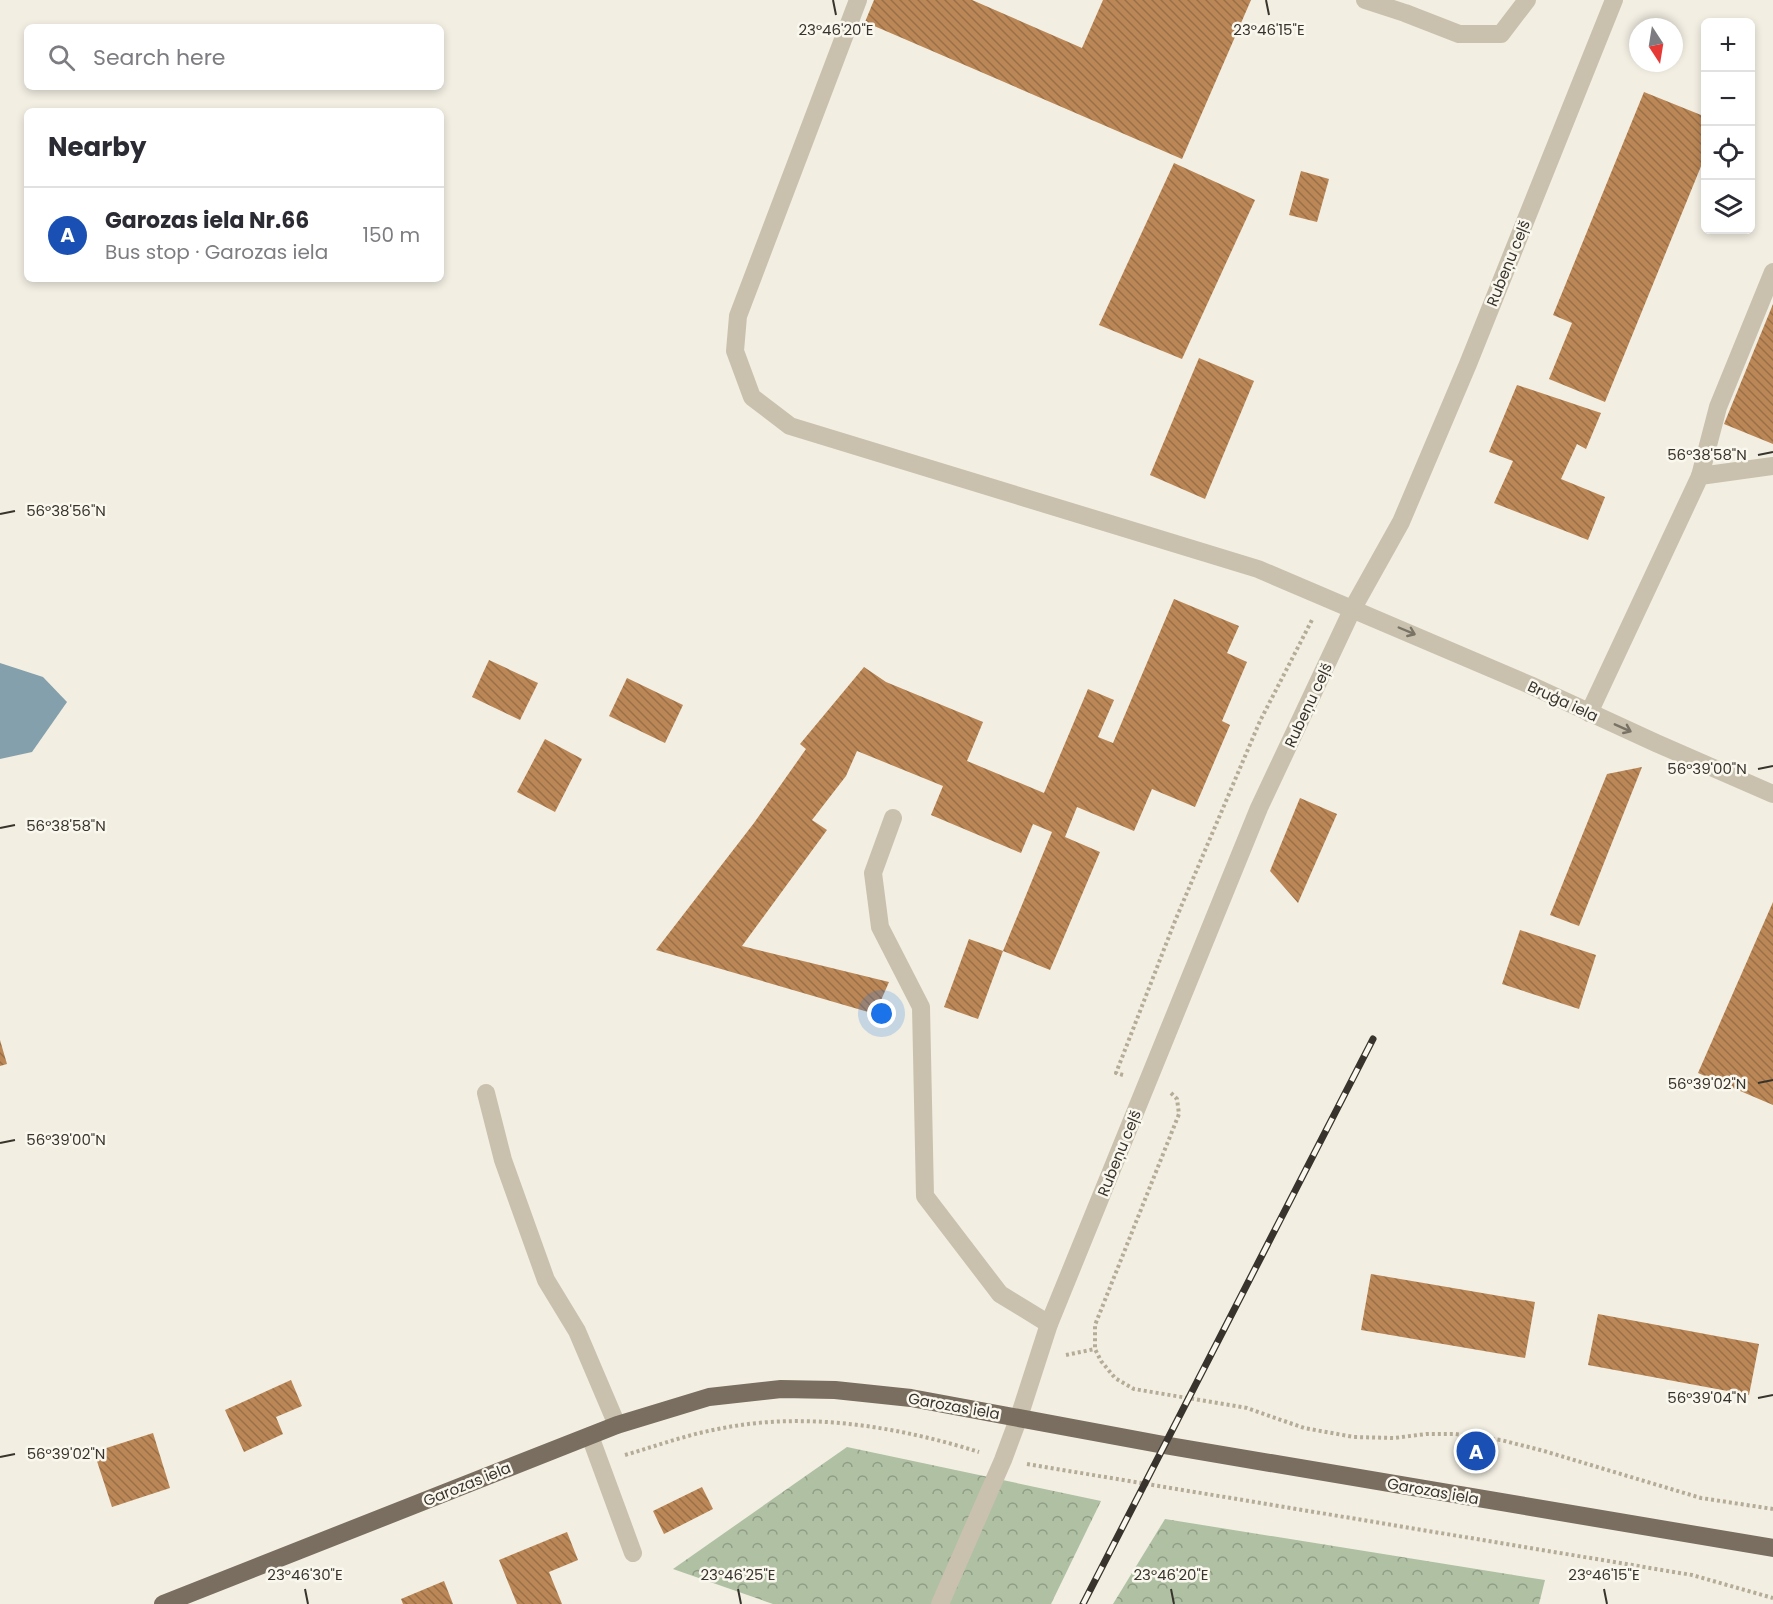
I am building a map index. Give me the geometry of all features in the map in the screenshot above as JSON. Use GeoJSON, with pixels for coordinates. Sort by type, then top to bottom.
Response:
{"type":"FeatureCollection","features":[{"type":"Feature","properties":{"kind":"main road","name":"Garozas iela"},"geometry":{"type":"LineString","coordinates":[[163,1604],[617,1425],[709,1397],[782,1389],[835,1390],[900,1397],[1164,1445],[1773,1548]]}},
{"type":"Feature","properties":{"kind":"street","name":"Bruģa iela"},"geometry":{"type":"LineString","coordinates":[[858,0],[738,316],[735,351],[752,397],[790,426],[1258,569],[1530,685],[1773,794]]}},
{"type":"Feature","properties":{"kind":"street"},"geometry":{"type":"LineString","coordinates":[[1365,0],[1405,12],[1459,34],[1501,34],[1527,0]]}},
{"type":"Feature","properties":{"kind":"street","name":"Rubeņu ceļš"},"geometry":{"type":"LineString","coordinates":[[940,1604],[1019,1417],[1049,1324],[1259,808],[1353,608],[1401,522],[1468,364],[1614,0]]}},
{"type":"Feature","properties":{"kind":"street"},"geometry":{"type":"LineString","coordinates":[[1590,713],[1700,476],[1718,407],[1773,272]]}},
{"type":"Feature","properties":{"kind":"street"},"geometry":{"type":"LineString","coordinates":[[1700,476],[1773,466]]}},
{"type":"Feature","properties":{"kind":"street"},"geometry":{"type":"LineString","coordinates":[[893,818],[873,873],[880,927],[921,1007],[925,1196],[1000,1294],[1049,1324]]}},
{"type":"Feature","properties":{"kind":"street"},"geometry":{"type":"LineString","coordinates":[[486,1093],[503,1160],[546,1280],[577,1331],[617,1425]]}},
{"type":"Feature","properties":{"kind":"street"},"geometry":{"type":"LineString","coordinates":[[590,1436],[633,1552]]}},
{"type":"Feature","properties":{"kind":"path"},"geometry":{"type":"LineString","coordinates":[[1324,596],[1260,721],[1175,921],[1116,1072],[1167,1089],[1177,1099],[1179,1114],[1095,1325],[1095,1349],[1101,1362],[1115,1378],[1134,1389],[1247,1408],[1304,1428],[1354,1437],[1395,1438],[1426,1434],[1455,1434],[1501,1440],[1544,1450],[1701,1498],[1773,1509]]}},
{"type":"Feature","properties":{"kind":"green space"},"geometry":{"type":"Polygon","coordinates":[[[847,1447],[1101,1501],[1051,1604],[773,1604],[673,1569],[847,1447]]]}},
{"type":"Feature","properties":{"kind":"green space"},"geometry":{"type":"Polygon","coordinates":[[[1165,1519],[1545,1580],[1539,1604],[1113,1604],[1165,1519]]]}},
{"type":"Feature","properties":{"kind":"water"},"geometry":{"type":"Polygon","coordinates":[[[0,663],[43,677],[67,702],[32,752],[0,759],[0,663]]]}},
{"type":"Feature","properties":{"kind":"building"},"geometry":{"type":"Polygon","coordinates":[[[874,0],[972,0],[1082,48],[1103,0],[1251,0],[1182,159],[865,22],[874,0]]]}},
{"type":"Feature","properties":{"kind":"building"},"geometry":{"type":"Polygon","coordinates":[[[1644,92],[1701,115],[1701,166],[1605,402],[1549,379],[1572,323],[1553,315],[1644,92]]]}},
{"type":"Feature","properties":{"kind":"building"},"geometry":{"type":"Polygon","coordinates":[[[1174,163],[1255,200],[1182,359],[1099,325],[1174,163]]]}},
{"type":"Feature","properties":{"kind":"building"},"geometry":{"type":"Polygon","coordinates":[[[1301,171],[1329,179],[1317,222],[1289,215],[1301,171]]]}},
{"type":"Feature","properties":{"kind":"building"},"geometry":{"type":"Polygon","coordinates":[[[1773,304],[1773,444],[1724,424],[1773,304]]]}},
{"type":"Feature","properties":{"kind":"building"},"geometry":{"type":"Polygon","coordinates":[[[1199,358],[1254,381],[1205,499],[1150,475],[1199,358]]]}},
{"type":"Feature","properties":{"kind":"building"},"geometry":{"type":"Polygon","coordinates":[[[1517,385],[1601,413],[1586,449],[1577,444],[1561,479],[1605,497],[1588,540],[1494,503],[1513,461],[1489,452],[1517,385]]]}},
{"type":"Feature","properties":{"kind":"building"},"geometry":{"type":"Polygon","coordinates":[[[1174,599],[1239,626],[1227,653],[1247,662],[1222,721],[1230,725],[1195,807],[1152,789],[1134,831],[1077,807],[1065,837],[1100,852],[1050,970],[1003,951],[1052,832],[1033,824],[1021,853],[931,815],[943,786],[857,751],[846,776],[812,820],[827,830],[742,946],[889,982],[875,1014],[656,950],[754,823],[806,749],[800,744],[864,667],[886,682],[983,722],[967,761],[1044,793],[1088,689],[1114,700],[1098,737],[1113,743],[1174,599]]]}},
{"type":"Feature","properties":{"kind":"building"},"geometry":{"type":"Polygon","coordinates":[[[489,660],[538,683],[520,720],[472,697],[489,660]]]}},
{"type":"Feature","properties":{"kind":"building"},"geometry":{"type":"Polygon","coordinates":[[[627,678],[683,705],[665,743],[609,716],[627,678]]]}},
{"type":"Feature","properties":{"kind":"building"},"geometry":{"type":"Polygon","coordinates":[[[545,739],[582,759],[555,812],[517,792],[545,739]]]}},
{"type":"Feature","properties":{"kind":"building"},"geometry":{"type":"Polygon","coordinates":[[[1642,767],[1579,926],[1550,915],[1607,774],[1642,767]]]}},
{"type":"Feature","properties":{"kind":"building"},"geometry":{"type":"Polygon","coordinates":[[[1300,798],[1337,814],[1298,903],[1270,871],[1300,798]]]}},
{"type":"Feature","properties":{"kind":"building"},"geometry":{"type":"Polygon","coordinates":[[[1773,902],[1773,1105],[1698,1073],[1773,902]]]}},
{"type":"Feature","properties":{"kind":"building"},"geometry":{"type":"Polygon","coordinates":[[[1520,930],[1596,955],[1579,1009],[1502,984],[1520,930]]]}},
{"type":"Feature","properties":{"kind":"building"},"geometry":{"type":"Polygon","coordinates":[[[969,939],[1003,951],[978,1019],[944,1007],[969,939]]]}},
{"type":"Feature","properties":{"kind":"building"},"geometry":{"type":"Polygon","coordinates":[[[0,1040],[7,1064],[0,1066],[0,1040]]]}},
{"type":"Feature","properties":{"kind":"building"},"geometry":{"type":"Polygon","coordinates":[[[1371,1274],[1535,1302],[1525,1358],[1361,1330],[1371,1274]]]}},
{"type":"Feature","properties":{"kind":"building"},"geometry":{"type":"Polygon","coordinates":[[[1598,1314],[1759,1344],[1749,1395],[1588,1365],[1598,1314]]]}},
{"type":"Feature","properties":{"kind":"building"},"geometry":{"type":"Polygon","coordinates":[[[291,1380],[302,1406],[276,1417],[283,1434],[244,1452],[225,1410],[291,1380]]]}},
{"type":"Feature","properties":{"kind":"building"},"geometry":{"type":"Polygon","coordinates":[[[153,1433],[170,1488],[112,1507],[94,1452],[153,1433]]]}},
{"type":"Feature","properties":{"kind":"building"},"geometry":{"type":"Polygon","coordinates":[[[702,1487],[713,1509],[664,1534],[653,1511],[702,1487]]]}},
{"type":"Feature","properties":{"kind":"building"},"geometry":{"type":"Polygon","coordinates":[[[567,1532],[578,1560],[549,1572],[562,1604],[517,1604],[499,1560],[567,1532]]]}},
{"type":"Feature","properties":{"kind":"building"},"geometry":{"type":"Polygon","coordinates":[[[444,1581],[453,1604],[403,1604],[401,1599],[444,1581]]]}},
{"type":"Feature","properties":{"kind":"railway"},"geometry":{"type":"LineString","coordinates":[[1083,1604],[1373,1039]]}},
{"type":"Feature","properties":{"kind":"place","name":"Garozas iela Nr.66"},"geometry":{"type":"Point","coordinates":[1476,1451]}}]}
